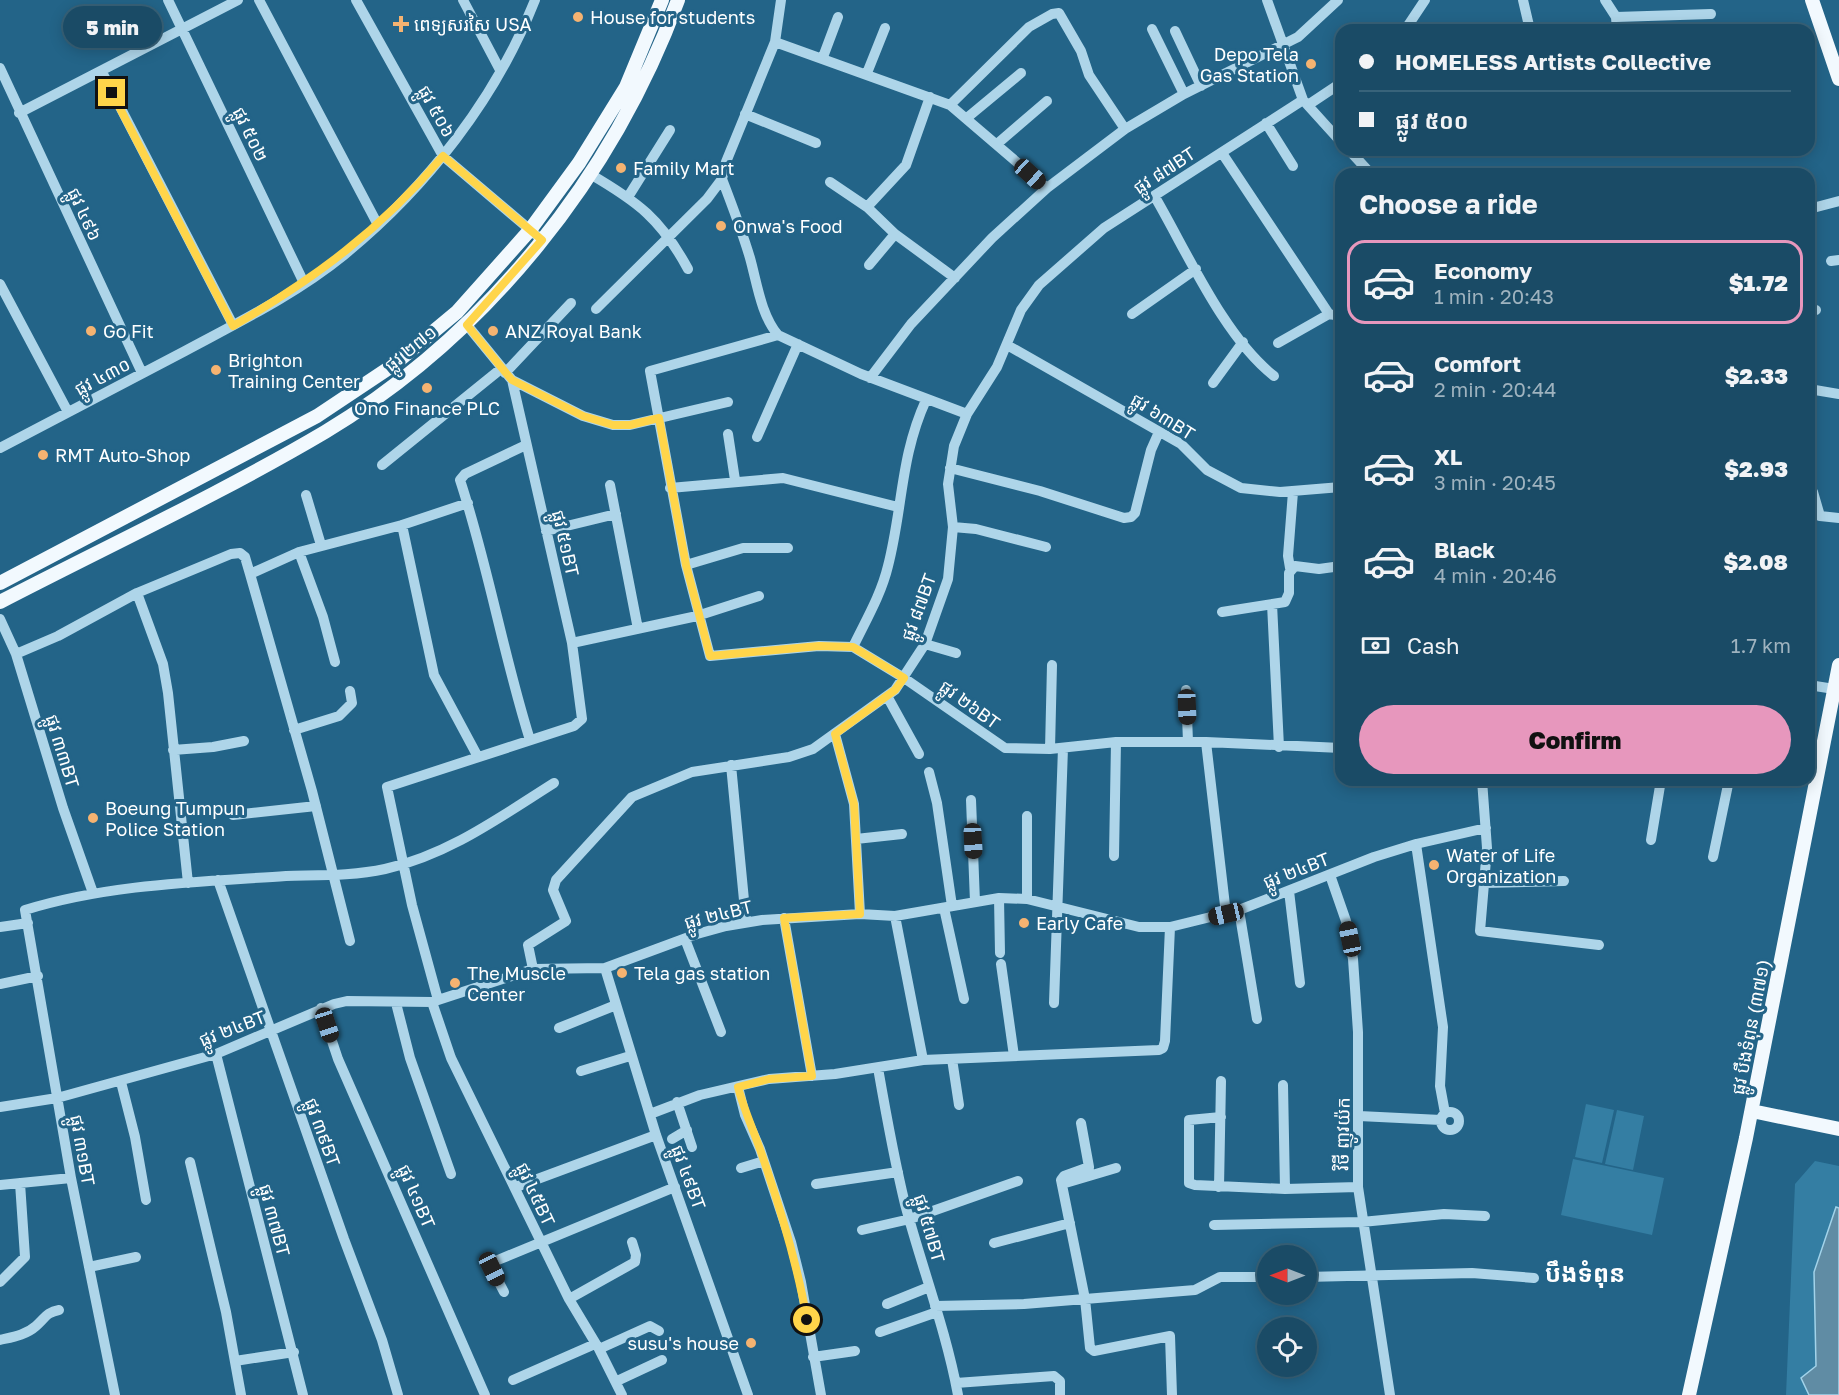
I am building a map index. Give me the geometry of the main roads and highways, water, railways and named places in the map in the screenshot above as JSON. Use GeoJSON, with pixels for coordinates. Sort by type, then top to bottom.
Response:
{"type":"FeatureCollection","features":[{"type":"Feature","properties":{"kind":"main road","name":"ផ្លូវ ២៧១"},"geometry":{"type":"LineString","coordinates":[[0,583],[317,416],[392,366],[457,312],[530,230],[579,163],[626,87],[663,0]]}},
{"type":"Feature","properties":{"kind":"main road","name":"ផ្លូវ ២៧១"},"geometry":{"type":"LineString","coordinates":[[0,602],[326,431],[403,378],[467,325],[542,240],[590,174],[639,92],[678,0]]}},
{"type":"Feature","properties":{"kind":"main road"},"geometry":{"type":"LineString","coordinates":[[1812,0],[1839,79]]}},
{"type":"Feature","properties":{"kind":"main road","name":"ផ្លូវ បឹងទំពុន (៣៧១)"},"geometry":{"type":"LineString","coordinates":[[1689,1395],[1752,1111],[1839,665]]}},
{"type":"Feature","properties":{"kind":"main road"},"geometry":{"type":"LineString","coordinates":[[1752,1111],[1839,1129]]}},
{"type":"Feature","properties":{"kind":"place","name":"House for students"},"geometry":{"type":"Point","coordinates":[578,17]}},
{"type":"Feature","properties":{"kind":"place","name":"ពេទ្យសរសៃ USA"},"geometry":{"type":"Point","coordinates":[401,24]}},
{"type":"Feature","properties":{"kind":"place","name":"Depo Tela Gas Station"},"geometry":{"type":"Point","coordinates":[1311,64]}},
{"type":"Feature","properties":{"kind":"place","name":"Family Mart"},"geometry":{"type":"Point","coordinates":[621,168]}},
{"type":"Feature","properties":{"kind":"place","name":"Onwa's Food"},"geometry":{"type":"Point","coordinates":[721,226]}},
{"type":"Feature","properties":{"kind":"place","name":"Go Fit"},"geometry":{"type":"Point","coordinates":[91,331]}},
{"type":"Feature","properties":{"kind":"place","name":"ANZ Royal Bank"},"geometry":{"type":"Point","coordinates":[493,331]}},
{"type":"Feature","properties":{"kind":"place","name":"Brighton Training Center"},"geometry":{"type":"Point","coordinates":[216,370]}},
{"type":"Feature","properties":{"kind":"place","name":"Ono Finance PLC"},"geometry":{"type":"Point","coordinates":[427,388]}},
{"type":"Feature","properties":{"kind":"place","name":"RMT Auto-Shop"},"geometry":{"type":"Point","coordinates":[43,455]}},
{"type":"Feature","properties":{"kind":"place","name":"Boeung Tumpun Police Station"},"geometry":{"type":"Point","coordinates":[93,818]}},
{"type":"Feature","properties":{"kind":"place","name":"Water of Life Organization"},"geometry":{"type":"Point","coordinates":[1434,865]}},
{"type":"Feature","properties":{"kind":"place","name":"Early Cafe"},"geometry":{"type":"Point","coordinates":[1024,923]}},
{"type":"Feature","properties":{"kind":"place","name":"Tela gas station"},"geometry":{"type":"Point","coordinates":[622,973]}},
{"type":"Feature","properties":{"kind":"place","name":"The Muscle Center"},"geometry":{"type":"Point","coordinates":[455,983]}},
{"type":"Feature","properties":{"kind":"place","name":"susu's house"},"geometry":{"type":"Point","coordinates":[751,1343]}},
{"type":"Feature","properties":{"kind":"district","name":"បឹងទំពុន"},"geometry":{"type":"Point","coordinates":[1585,1272]}}]}
